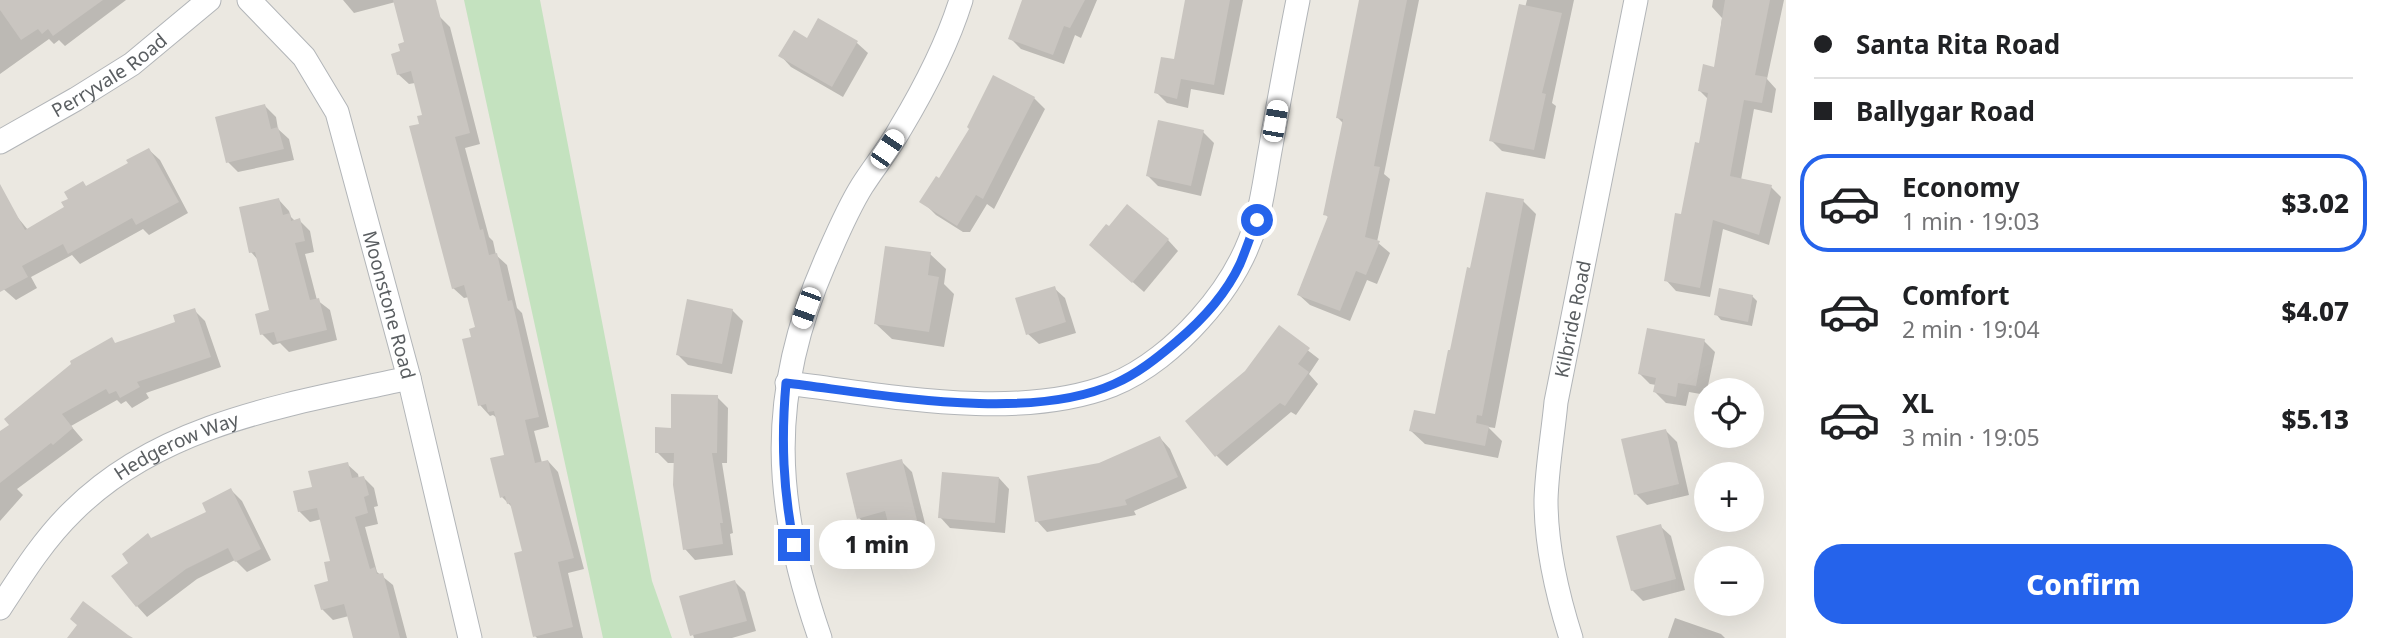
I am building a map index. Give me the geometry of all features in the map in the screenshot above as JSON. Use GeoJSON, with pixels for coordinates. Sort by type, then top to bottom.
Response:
{"type":"FeatureCollection","features":[{"type":"Feature","properties":{"kind":"street","name":"Perryvale Road"},"geometry":{"type":"LineString","coordinates":[[0,142],[132,64],[209,0]]}},
{"type":"Feature","properties":{"kind":"street","name":"Moonstone Road"},"geometry":{"type":"LineString","coordinates":[[250,0],[304,57],[337,112],[409,379],[470,638]]}},
{"type":"Feature","properties":{"kind":"street"},"geometry":{"type":"LineString","coordinates":[[820,638],[794,545],[785,500],[783,420],[786,383],[799,329],[839,230],[861,187],[900,130],[935,65],[961,0]]}},
{"type":"Feature","properties":{"kind":"street"},"geometry":{"type":"LineString","coordinates":[[786,383],[945,401],[1023,403],[1069,398],[1113,384],[1152,362],[1190,330],[1215,302],[1239,267],[1257,220],[1298,0]]}},
{"type":"Feature","properties":{"kind":"street","name":"Kilbride Road"},"geometry":{"type":"LineString","coordinates":[[1571,638],[1559,599],[1550,548],[1546,500],[1550,458],[1556,402],[1636,0]]}},
{"type":"Feature","properties":{"kind":"street","name":"Hedgerow Way"},"geometry":{"type":"LineString","coordinates":[[0,608],[43,545],[73,510],[145,458],[223,422],[285,405],[409,379]]}},
{"type":"Feature","properties":{"kind":"green space"},"geometry":{"type":"Polygon","coordinates":[[[464,0],[540,0],[652,581],[672,638],[603,638],[464,0]]]}},
{"type":"Feature","properties":{"kind":"building"},"geometry":{"type":"Polygon","coordinates":[[[0,0],[103,0],[53,36],[48,29],[42,34],[38,29],[21,40],[0,10],[0,0]]]}},
{"type":"Feature","properties":{"kind":"building"},"geometry":{"type":"Polygon","coordinates":[[[393,0],[436,0],[470,133],[455,137],[480,230],[483,229],[489,255],[497,253],[508,301],[512,300],[539,417],[525,420],[535,463],[548,460],[574,558],[558,562],[573,627],[533,637],[514,553],[522,551],[510,503],[507,504],[505,496],[500,498],[490,458],[504,455],[494,411],[488,412],[486,404],[478,406],[462,339],[471,337],[469,329],[475,327],[464,285],[452,289],[409,126],[419,124],[417,116],[422,115],[411,71],[397,75],[391,54],[400,51],[398,44],[404,42],[393,0]]]}},
{"type":"Feature","properties":{"kind":"building"},"geometry":{"type":"Polygon","coordinates":[[[1022,0],[1085,0],[1070,28],[1064,26],[1053,55],[1008,39],[1022,0]]]}},
{"type":"Feature","properties":{"kind":"building"},"geometry":{"type":"Polygon","coordinates":[[[1185,0],[1230,0],[1214,85],[1181,79],[1177,99],[1154,93],[1161,57],[1174,59],[1185,0]]]}},
{"type":"Feature","properties":{"kind":"building"},"geometry":{"type":"Polygon","coordinates":[[[1359,0],[1407,0],[1374,166],[1380,167],[1365,237],[1380,241],[1366,275],[1356,271],[1340,311],[1297,295],[1328,216],[1323,215],[1343,119],[1336,118],[1359,0]]]}},
{"type":"Feature","properties":{"kind":"building"},"geometry":{"type":"Polygon","coordinates":[[[1725,0],[1770,0],[1755,75],[1767,77],[1762,103],[1744,100],[1730,176],[1772,185],[1759,235],[1713,220],[1700,288],[1664,281],[1675,213],[1681,214],[1695,142],[1699,143],[1708,93],[1698,91],[1703,64],[1714,67],[1725,0]]]}},
{"type":"Feature","properties":{"kind":"building"},"geometry":{"type":"Polygon","coordinates":[[[1519,4],[1562,13],[1542,93],[1546,94],[1534,150],[1489,141],[1519,4]]]}},
{"type":"Feature","properties":{"kind":"building"},"geometry":{"type":"Polygon","coordinates":[[[818,18],[858,41],[832,87],[778,56],[794,30],[807,38],[818,18]]]}},
{"type":"Feature","properties":{"kind":"building"},"geometry":{"type":"Polygon","coordinates":[[[993,75],[1035,97],[983,199],[976,195],[957,226],[919,202],[936,176],[939,178],[969,129],[967,127],[993,75]]]}},
{"type":"Feature","properties":{"kind":"building"},"geometry":{"type":"Polygon","coordinates":[[[265,104],[271,129],[278,127],[284,149],[226,163],[215,117],[265,104]]]}},
{"type":"Feature","properties":{"kind":"building"},"geometry":{"type":"Polygon","coordinates":[[[1158,120],[1204,130],[1191,186],[1146,176],[1158,120]]]}},
{"type":"Feature","properties":{"kind":"building"},"geometry":{"type":"Polygon","coordinates":[[[149,148],[179,202],[136,225],[132,218],[68,254],[63,244],[22,266],[28,277],[0,292],[0,184],[25,230],[64,207],[61,202],[68,199],[64,192],[83,181],[86,186],[149,148]]]}},
{"type":"Feature","properties":{"kind":"building"},"geometry":{"type":"Polygon","coordinates":[[[1486,192],[1524,199],[1482,416],[1477,415],[1476,423],[1489,426],[1485,446],[1409,431],[1414,410],[1435,414],[1486,192]]]}},
{"type":"Feature","properties":{"kind":"building"},"geometry":{"type":"Polygon","coordinates":[[[279,198],[283,215],[290,213],[291,221],[300,218],[305,241],[295,243],[310,300],[319,298],[327,330],[277,342],[274,332],[260,335],[255,314],[269,310],[255,252],[249,253],[239,207],[279,198]]]}},
{"type":"Feature","properties":{"kind":"building"},"geometry":{"type":"Polygon","coordinates":[[[1127,204],[1169,239],[1132,283],[1089,245],[1127,204]]]}},
{"type":"Feature","properties":{"kind":"building"},"geometry":{"type":"Polygon","coordinates":[[[885,246],[931,252],[928,275],[939,277],[929,332],[874,324],[885,246]]]}},
{"type":"Feature","properties":{"kind":"building"},"geometry":{"type":"Polygon","coordinates":[[[1055,286],[1066,322],[1026,335],[1015,298],[1055,286]]]}},
{"type":"Feature","properties":{"kind":"building"},"geometry":{"type":"Polygon","coordinates":[[[1719,288],[1753,295],[1748,322],[1714,315],[1719,288]]]}},
{"type":"Feature","properties":{"kind":"building"},"geometry":{"type":"Polygon","coordinates":[[[687,299],[733,309],[722,364],[676,355],[687,299]]]}},
{"type":"Feature","properties":{"kind":"building"},"geometry":{"type":"Polygon","coordinates":[[[195,308],[211,357],[137,382],[140,387],[120,398],[116,391],[109,394],[106,389],[62,414],[73,428],[0,483],[0,431],[9,425],[4,419],[71,364],[70,361],[112,337],[115,343],[175,322],[173,315],[195,308]]]}},
{"type":"Feature","properties":{"kind":"building"},"geometry":{"type":"Polygon","coordinates":[[[1279,325],[1310,348],[1298,364],[1309,372],[1285,406],[1280,403],[1215,457],[1185,421],[1245,371],[1279,325]]]}},
{"type":"Feature","properties":{"kind":"building"},"geometry":{"type":"Polygon","coordinates":[[[1647,328],[1705,339],[1694,386],[1678,383],[1676,397],[1653,392],[1656,378],[1638,374],[1647,328]]]}},
{"type":"Feature","properties":{"kind":"building"},"geometry":{"type":"Polygon","coordinates":[[[671,394],[718,395],[717,453],[712,453],[723,523],[720,523],[723,544],[683,550],[673,485],[674,453],[655,453],[655,427],[671,428],[671,394]]]}},
{"type":"Feature","properties":{"kind":"building"},"geometry":{"type":"Polygon","coordinates":[[[1666,429],[1679,484],[1634,495],[1621,439],[1666,429]]]}},
{"type":"Feature","properties":{"kind":"building"},"geometry":{"type":"Polygon","coordinates":[[[1160,436],[1178,477],[1125,500],[1127,505],[1035,522],[1027,476],[1099,463],[1160,436]]]}},
{"type":"Feature","properties":{"kind":"building"},"geometry":{"type":"Polygon","coordinates":[[[902,459],[917,520],[889,527],[885,511],[857,519],[846,473],[902,459]]]}},
{"type":"Feature","properties":{"kind":"building"},"geometry":{"type":"Polygon","coordinates":[[[348,462],[352,478],[364,476],[369,495],[364,497],[368,513],[355,517],[370,569],[375,567],[377,574],[383,573],[400,638],[353,638],[344,604],[321,610],[314,585],[328,581],[324,562],[330,561],[317,508],[298,512],[293,491],[312,487],[308,471],[348,462]]]}},
{"type":"Feature","properties":{"kind":"building"},"geometry":{"type":"Polygon","coordinates":[[[942,472],[999,477],[995,523],[938,518],[942,472]]]}},
{"type":"Feature","properties":{"kind":"building"},"geometry":{"type":"Polygon","coordinates":[[[231,488],[261,549],[235,562],[228,548],[186,569],[136,607],[111,576],[128,563],[122,554],[148,533],[151,538],[206,512],[202,503],[231,488]]]}},
{"type":"Feature","properties":{"kind":"building"},"geometry":{"type":"Polygon","coordinates":[[[1661,524],[1676,579],[1631,591],[1616,536],[1661,524]]]}},
{"type":"Feature","properties":{"kind":"building"},"geometry":{"type":"Polygon","coordinates":[[[735,580],[747,621],[690,636],[679,596],[735,580]]]}},
{"type":"Feature","properties":{"kind":"building"},"geometry":{"type":"Polygon","coordinates":[[[83,601],[133,638],[67,638],[77,625],[70,619],[83,601]]]}},
{"type":"Feature","properties":{"kind":"route"},"geometry":{"type":"LineString","coordinates":[[794,545],[785,500],[783,461],[786,383],[958,402],[1023,403],[1069,398],[1113,384],[1152,362],[1190,330],[1215,302],[1239,267],[1257,220]]}}]}
